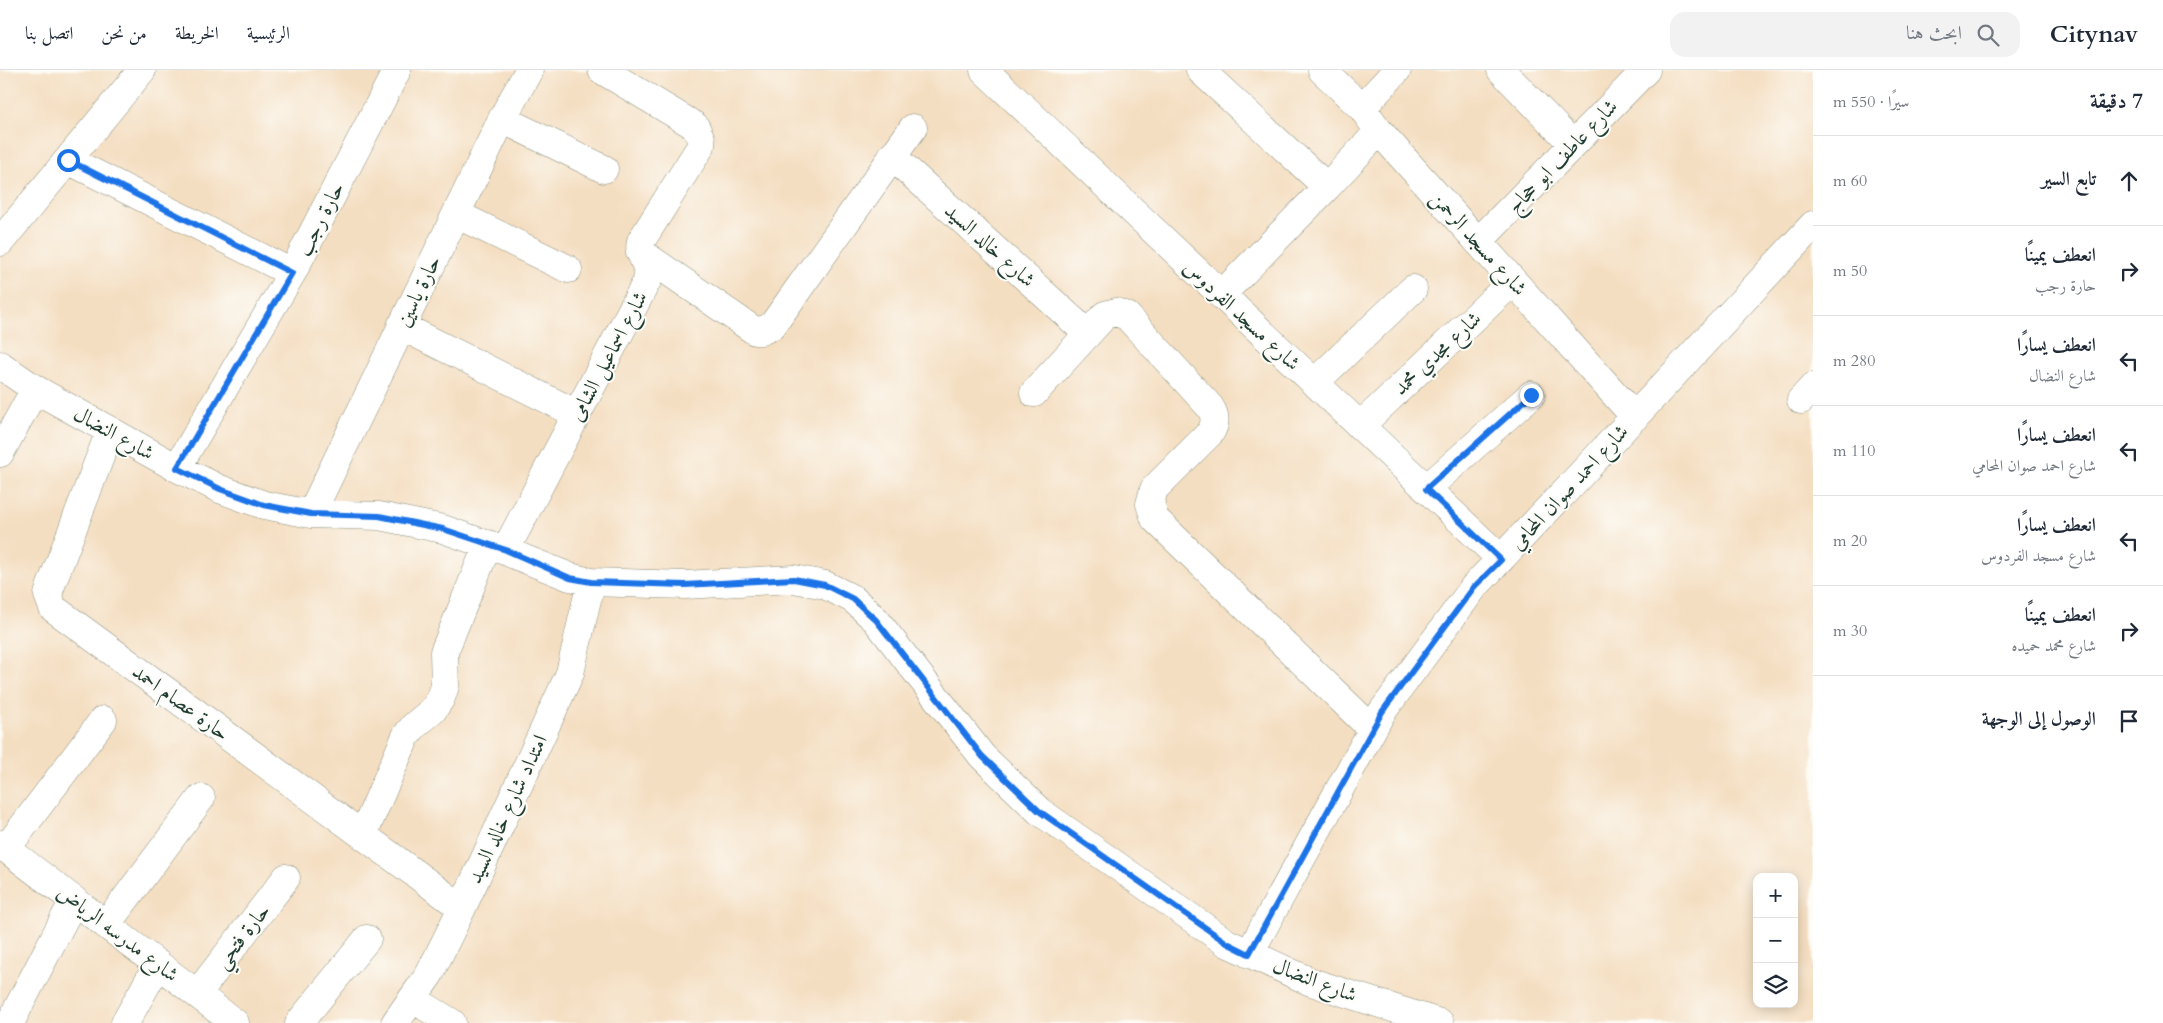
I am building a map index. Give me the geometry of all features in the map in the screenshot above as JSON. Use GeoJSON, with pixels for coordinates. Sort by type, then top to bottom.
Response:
{"type":"FeatureCollection","features":[{"type":"Feature","properties":{"kind":"street"},"geometry":{"type":"LineString","coordinates":[[0,242],[142,70]]}},
{"type":"Feature","properties":{"kind":"street","name":"حارة رجب"},"geometry":{"type":"LineString","coordinates":[[177,468],[292,273],[397,70]]}},
{"type":"Feature","properties":{"kind":"street","name":"حارة ياسين"},"geometry":{"type":"LineString","coordinates":[[311,514],[502,119],[529,70]]}},
{"type":"Feature","properties":{"kind":"street"},"geometry":{"type":"LineString","coordinates":[[602,70],[695,126],[701,139],[699,152],[642,241],[640,252],[754,331],[767,329],[772,326],[913,128]]}},
{"type":"Feature","properties":{"kind":"street","name":"شارع مسجد الفردوس"},"geometry":{"type":"LineString","coordinates":[[984,70],[1501,560]]}},
{"type":"Feature","properties":{"kind":"street"},"geometry":{"type":"LineString","coordinates":[[1200,70],[1327,187]]}},
{"type":"Feature","properties":{"kind":"street","name":"شارع مسجد الرحمن"},"geometry":{"type":"LineString","coordinates":[[1322,70],[1362,108],[1379,131],[1635,417]]}},
{"type":"Feature","properties":{"kind":"street"},"geometry":{"type":"LineString","coordinates":[[1362,108],[1398,70]]}},
{"type":"Feature","properties":{"kind":"street"},"geometry":{"type":"LineString","coordinates":[[1501,70],[1563,134]]}},
{"type":"Feature","properties":{"kind":"street","name":"شارع عاطف ابو حجاج"},"geometry":{"type":"LineString","coordinates":[[1478,242],[1646,70]]}},
{"type":"Feature","properties":{"kind":"street"},"geometry":{"type":"LineString","coordinates":[[502,119],[604,168]]}},
{"type":"Feature","properties":{"kind":"street"},"geometry":{"type":"LineString","coordinates":[[1221,295],[1379,131]]}},
{"type":"Feature","properties":{"kind":"street","name":"شارع خالد السيد"},"geometry":{"type":"LineString","coordinates":[[892,156],[1088,334]]}},
{"type":"Feature","properties":{"kind":"street"},"geometry":{"type":"LineString","coordinates":[[68,160],[292,273]]}},
{"type":"Feature","properties":{"kind":"street"},"geometry":{"type":"LineString","coordinates":[[456,214],[568,269]]}},
{"type":"Feature","properties":{"kind":"street","name":"شارع احمد صوان المحامي"},"geometry":{"type":"LineString","coordinates":[[1249,954],[1382,712],[1474,587],[1813,225]]}},
{"type":"Feature","properties":{"kind":"street","name":"شارع اسماعيل الشامى"},"geometry":{"type":"LineString","coordinates":[[364,835],[406,736],[414,726],[433,710],[441,698],[445,686],[444,652],[497,547],[577,414],[648,279],[648,267],[640,252]]}},
{"type":"Feature","properties":{"kind":"street","name":"شارع مجدي محمد"},"geometry":{"type":"LineString","coordinates":[[1360,426],[1513,281]]}},
{"type":"Feature","properties":{"kind":"street"},"geometry":{"type":"LineString","coordinates":[[1314,382],[1413,289]]}},
{"type":"Feature","properties":{"kind":"street"},"geometry":{"type":"LineString","coordinates":[[1034,393],[1106,315],[1116,312],[1127,316],[1213,412],[1215,423],[1210,433],[1154,489],[1151,496],[1151,512],[1155,519],[1372,729]]}},
{"type":"Feature","properties":{"kind":"street"},"geometry":{"type":"LineString","coordinates":[[401,326],[577,414]]}},
{"type":"Feature","properties":{"kind":"street","name":"شارع النضال"},"geometry":{"type":"LineString","coordinates":[[0,365],[35,389],[177,468],[220,489],[264,505],[311,514],[379,516],[443,529],[497,547],[570,578],[591,582],[685,585],[794,579],[825,585],[853,599],[876,620],[982,756],[1039,811],[1227,943],[1312,982],[1440,1023]]}},
{"type":"Feature","properties":{"kind":"street"},"geometry":{"type":"LineString","coordinates":[[0,453],[35,389]]}},
{"type":"Feature","properties":{"kind":"street"},"geometry":{"type":"LineString","coordinates":[[1426,489],[1531,395]]}},
{"type":"Feature","properties":{"kind":"street","name":"حارة عصام احمد"},"geometry":{"type":"LineString","coordinates":[[110,431],[50,588],[48,595],[53,608],[462,908]]}},
{"type":"Feature","properties":{"kind":"street","name":"امتداد شارع خالد السيد"},"geometry":{"type":"LineString","coordinates":[[395,1023],[429,975],[462,908],[570,673],[591,582]]}},
{"type":"Feature","properties":{"kind":"street"},"geometry":{"type":"LineString","coordinates":[[3,846],[103,720]]}},
{"type":"Feature","properties":{"kind":"street"},"geometry":{"type":"LineString","coordinates":[[106,925],[201,798]]}},
{"type":"Feature","properties":{"kind":"street","name":"شارع مدرسه الرياض"},"geometry":{"type":"LineString","coordinates":[[3,846],[235,1023]]}},
{"type":"Feature","properties":{"kind":"street","name":"حارة فتحي"},"geometry":{"type":"LineString","coordinates":[[197,994],[286,878]]}},
{"type":"Feature","properties":{"kind":"street"},"geometry":{"type":"LineString","coordinates":[[10,1023],[74,900]]}},
{"type":"Feature","properties":{"kind":"street"},"geometry":{"type":"LineString","coordinates":[[299,1023],[367,939]]}},
{"type":"Feature","properties":{"kind":"street"},"geometry":{"type":"LineString","coordinates":[[124,1023],[158,964]]}},
{"type":"Feature","properties":{"kind":"street"},"geometry":{"type":"LineString","coordinates":[[413,999],[452,1023]]}},
{"type":"Feature","properties":{"kind":"route"},"geometry":{"type":"LineString","coordinates":[[68,160],[292,273],[177,468],[220,489],[264,505],[311,514],[379,516],[443,529],[506,550],[570,578],[591,582],[685,585],[794,579],[825,585],[853,599],[876,620],[982,756],[1039,811],[1227,943],[1249,954],[1382,712],[1474,587],[1501,560],[1426,489],[1531,395]]}}]}
